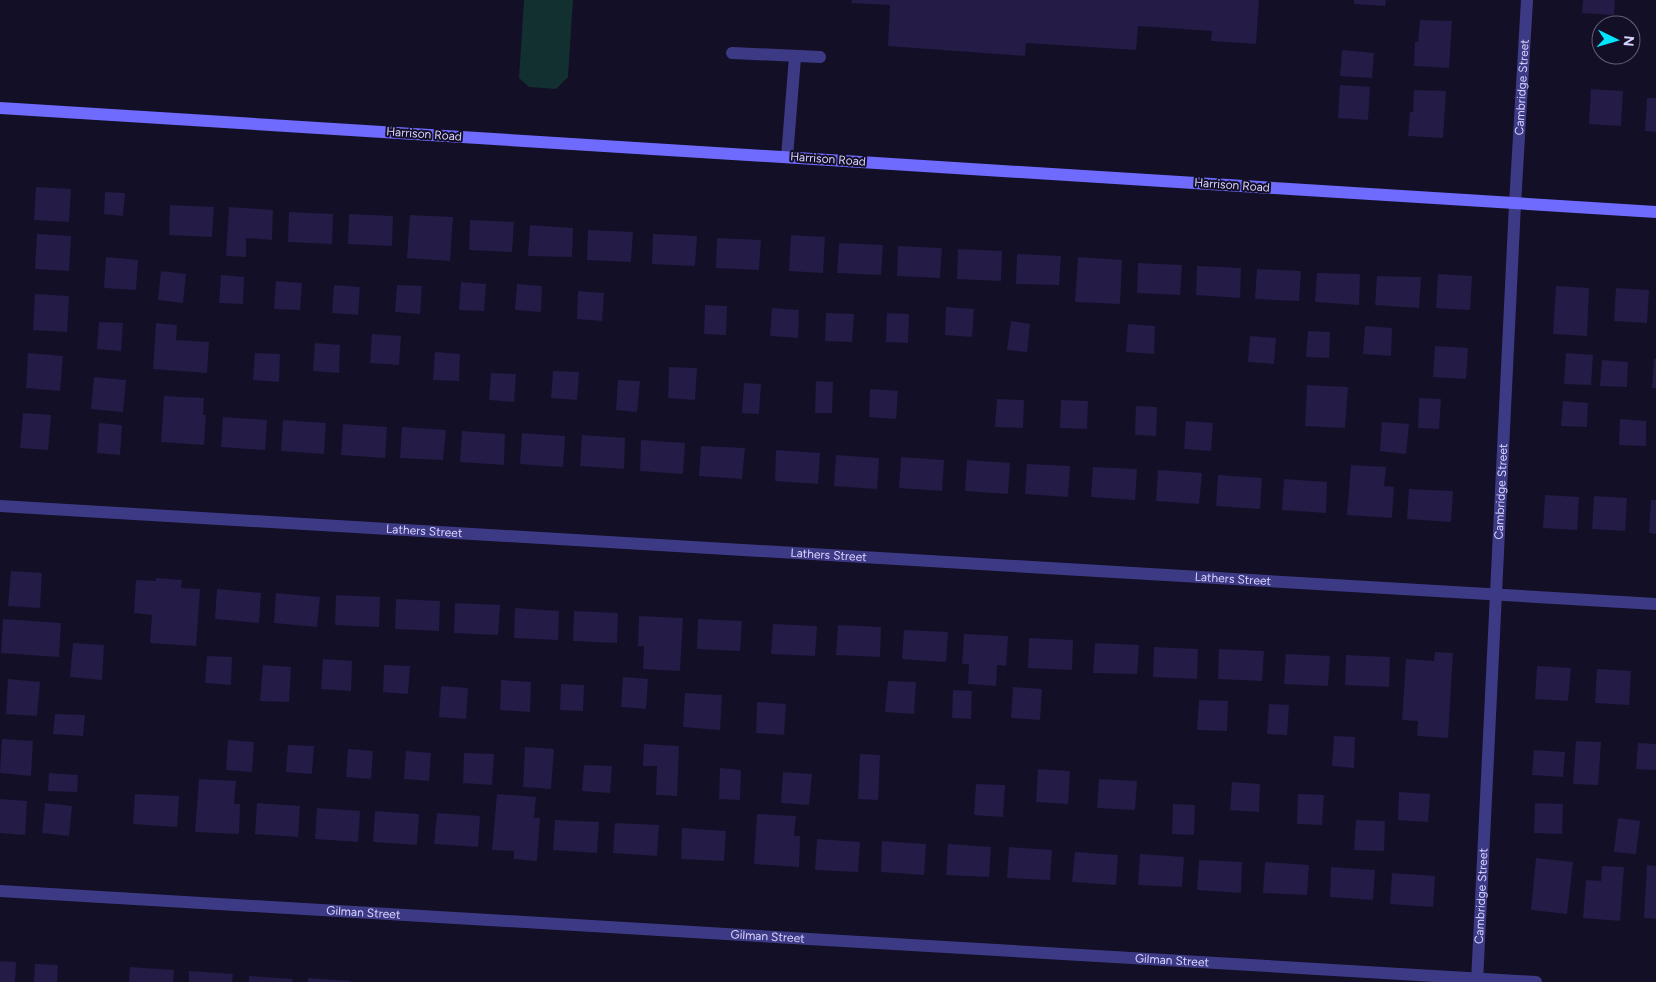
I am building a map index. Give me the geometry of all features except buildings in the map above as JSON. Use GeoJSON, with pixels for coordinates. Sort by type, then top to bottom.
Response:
{"type":"FeatureCollection","features":[{"type":"Feature","properties":{"kind":"street","name":"Cambridge Street"},"geometry":{"type":"LineString","coordinates":[[1477,980],[1515,204],[1527,0]]}},
{"type":"Feature","properties":{"kind":"street"},"geometry":{"type":"LineString","coordinates":[[732,53],[820,57]]}},
{"type":"Feature","properties":{"kind":"street"},"geometry":{"type":"LineString","coordinates":[[787,157],[795,56]]}},
{"type":"Feature","properties":{"kind":"street","name":"Harrison Road"},"geometry":{"type":"LineString","coordinates":[[0,108],[1656,212]]}},
{"type":"Feature","properties":{"kind":"street","name":"Lathers Street"},"geometry":{"type":"LineString","coordinates":[[0,506],[1656,604]]}},
{"type":"Feature","properties":{"kind":"street","name":"Gilman Street"},"geometry":{"type":"LineString","coordinates":[[0,891],[1536,982]]}},
{"type":"Feature","properties":{"kind":"green space"},"geometry":{"type":"Polygon","coordinates":[[[524,0],[573,0],[568,77],[556,89],[529,87],[519,78],[524,0]]]}}]}
